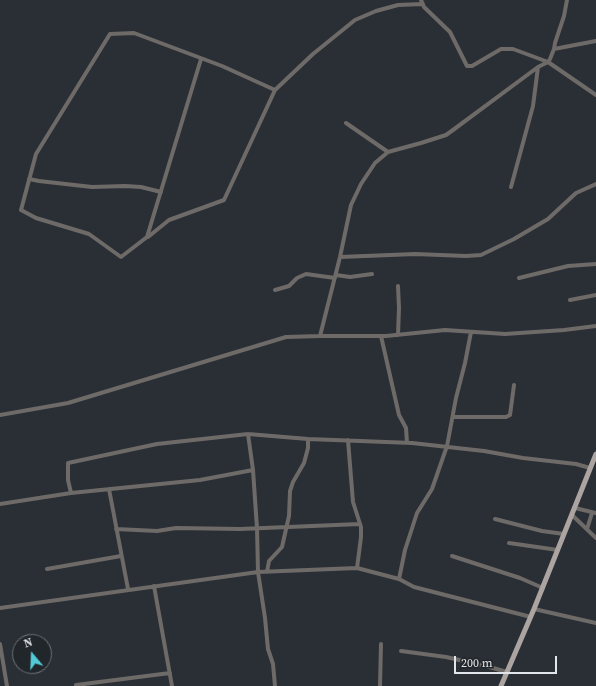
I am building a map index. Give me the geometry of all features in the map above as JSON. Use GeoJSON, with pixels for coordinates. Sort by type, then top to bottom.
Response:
{"type":"FeatureCollection","features":[{"type":"Feature","properties":{"kind":"main road"},"geometry":{"type":"LineString","coordinates":[[501,686],[531,618],[596,454]]}},
{"type":"Feature","properties":{"kind":"street"},"geometry":{"type":"LineString","coordinates":[[320,336],[340,257],[351,205],[370,169],[388,152],[421,144],[446,135],[538,67],[548,62],[554,49],[564,16],[567,0]]}},
{"type":"Feature","properties":{"kind":"street"},"geometry":{"type":"LineString","coordinates":[[275,90],[222,66],[134,33],[110,34],[36,154],[22,210],[36,218],[89,234],[121,257],[169,220],[224,200],[275,90],[314,54],[355,20],[376,11],[398,5],[422,2],[450,32],[467,66],[472,66],[506,48],[513,49],[548,62],[596,95]]}},
{"type":"Feature","properties":{"kind":"street"},"geometry":{"type":"LineString","coordinates":[[554,49],[596,41]]}},
{"type":"Feature","properties":{"kind":"street"},"geometry":{"type":"LineString","coordinates":[[147,237],[201,59]]}},
{"type":"Feature","properties":{"kind":"street"},"geometry":{"type":"LineString","coordinates":[[511,187],[533,106],[538,67]]}},
{"type":"Feature","properties":{"kind":"street"},"geometry":{"type":"LineString","coordinates":[[346,123],[388,152]]}},
{"type":"Feature","properties":{"kind":"street"},"geometry":{"type":"LineString","coordinates":[[29,179],[92,187],[125,186],[161,192]]}},
{"type":"Feature","properties":{"kind":"street"},"geometry":{"type":"LineString","coordinates":[[340,257],[415,254],[466,256],[481,255],[514,239],[548,219],[576,193],[596,184]]}},
{"type":"Feature","properties":{"kind":"street"},"geometry":{"type":"LineString","coordinates":[[519,278],[568,266],[596,264]]}},
{"type":"Feature","properties":{"kind":"street"},"geometry":{"type":"LineString","coordinates":[[275,290],[289,286],[297,278],[306,274],[350,277],[372,274]]}},
{"type":"Feature","properties":{"kind":"street"},"geometry":{"type":"LineString","coordinates":[[398,286],[398,335]]}},
{"type":"Feature","properties":{"kind":"street"},"geometry":{"type":"LineString","coordinates":[[570,300],[596,295]]}},
{"type":"Feature","properties":{"kind":"street"},"geometry":{"type":"LineString","coordinates":[[0,415],[68,403],[286,337],[381,336],[445,330],[505,334],[596,326]]}},
{"type":"Feature","properties":{"kind":"street"},"geometry":{"type":"LineString","coordinates":[[399,579],[405,550],[417,513],[432,488],[447,446],[471,332]]}},
{"type":"Feature","properties":{"kind":"street"},"geometry":{"type":"LineString","coordinates":[[381,336],[399,415],[406,428],[407,443]]}},
{"type":"Feature","properties":{"kind":"street"},"geometry":{"type":"LineString","coordinates":[[453,417],[510,416],[514,385]]}},
{"type":"Feature","properties":{"kind":"street"},"geometry":{"type":"LineString","coordinates":[[71,493],[68,480],[68,463],[157,444],[248,434],[308,439],[447,446],[523,458],[576,464],[590,468]]}},
{"type":"Feature","properties":{"kind":"street"},"geometry":{"type":"LineString","coordinates":[[248,434],[253,470],[258,572],[268,649],[273,664],[275,686]]}},
{"type":"Feature","properties":{"kind":"street"},"geometry":{"type":"LineString","coordinates":[[267,572],[269,561],[282,547],[289,516],[290,492],[293,482],[304,463],[308,448],[308,439]]}},
{"type":"Feature","properties":{"kind":"street"},"geometry":{"type":"LineString","coordinates":[[348,440],[353,502],[360,524],[361,537],[357,568]]}},
{"type":"Feature","properties":{"kind":"street"},"geometry":{"type":"LineString","coordinates":[[0,504],[71,493],[200,480],[253,470]]}},
{"type":"Feature","properties":{"kind":"street"},"geometry":{"type":"LineString","coordinates":[[109,489],[128,589]]}},
{"type":"Feature","properties":{"kind":"street"},"geometry":{"type":"LineString","coordinates":[[575,508],[594,513],[587,529]]}},
{"type":"Feature","properties":{"kind":"street"},"geometry":{"type":"LineString","coordinates":[[572,515],[596,538]]}},
{"type":"Feature","properties":{"kind":"street"},"geometry":{"type":"LineString","coordinates":[[495,519],[542,531],[564,534]]}},
{"type":"Feature","properties":{"kind":"street"},"geometry":{"type":"LineString","coordinates":[[116,529],[157,531],[180,528],[240,529],[360,524]]}},
{"type":"Feature","properties":{"kind":"street"},"geometry":{"type":"LineString","coordinates":[[509,543],[558,550]]}},
{"type":"Feature","properties":{"kind":"street"},"geometry":{"type":"LineString","coordinates":[[47,569],[121,556]]}},
{"type":"Feature","properties":{"kind":"street"},"geometry":{"type":"LineString","coordinates":[[452,556],[520,578],[543,588]]}},
{"type":"Feature","properties":{"kind":"street"},"geometry":{"type":"LineString","coordinates":[[0,608],[258,572],[357,568],[399,579],[414,587],[531,618]]}},
{"type":"Feature","properties":{"kind":"street"},"geometry":{"type":"LineString","coordinates":[[154,586],[172,686]]}},
{"type":"Feature","properties":{"kind":"street"},"geometry":{"type":"LineString","coordinates":[[534,609],[596,623]]}},
{"type":"Feature","properties":{"kind":"street"},"geometry":{"type":"LineString","coordinates":[[0,644],[7,686]]}},
{"type":"Feature","properties":{"kind":"street"},"geometry":{"type":"LineString","coordinates":[[380,686],[381,644]]}},
{"type":"Feature","properties":{"kind":"street"},"geometry":{"type":"LineString","coordinates":[[401,651],[446,657],[507,672]]}},
{"type":"Feature","properties":{"kind":"street"},"geometry":{"type":"LineString","coordinates":[[76,684],[170,673]]}}]}
